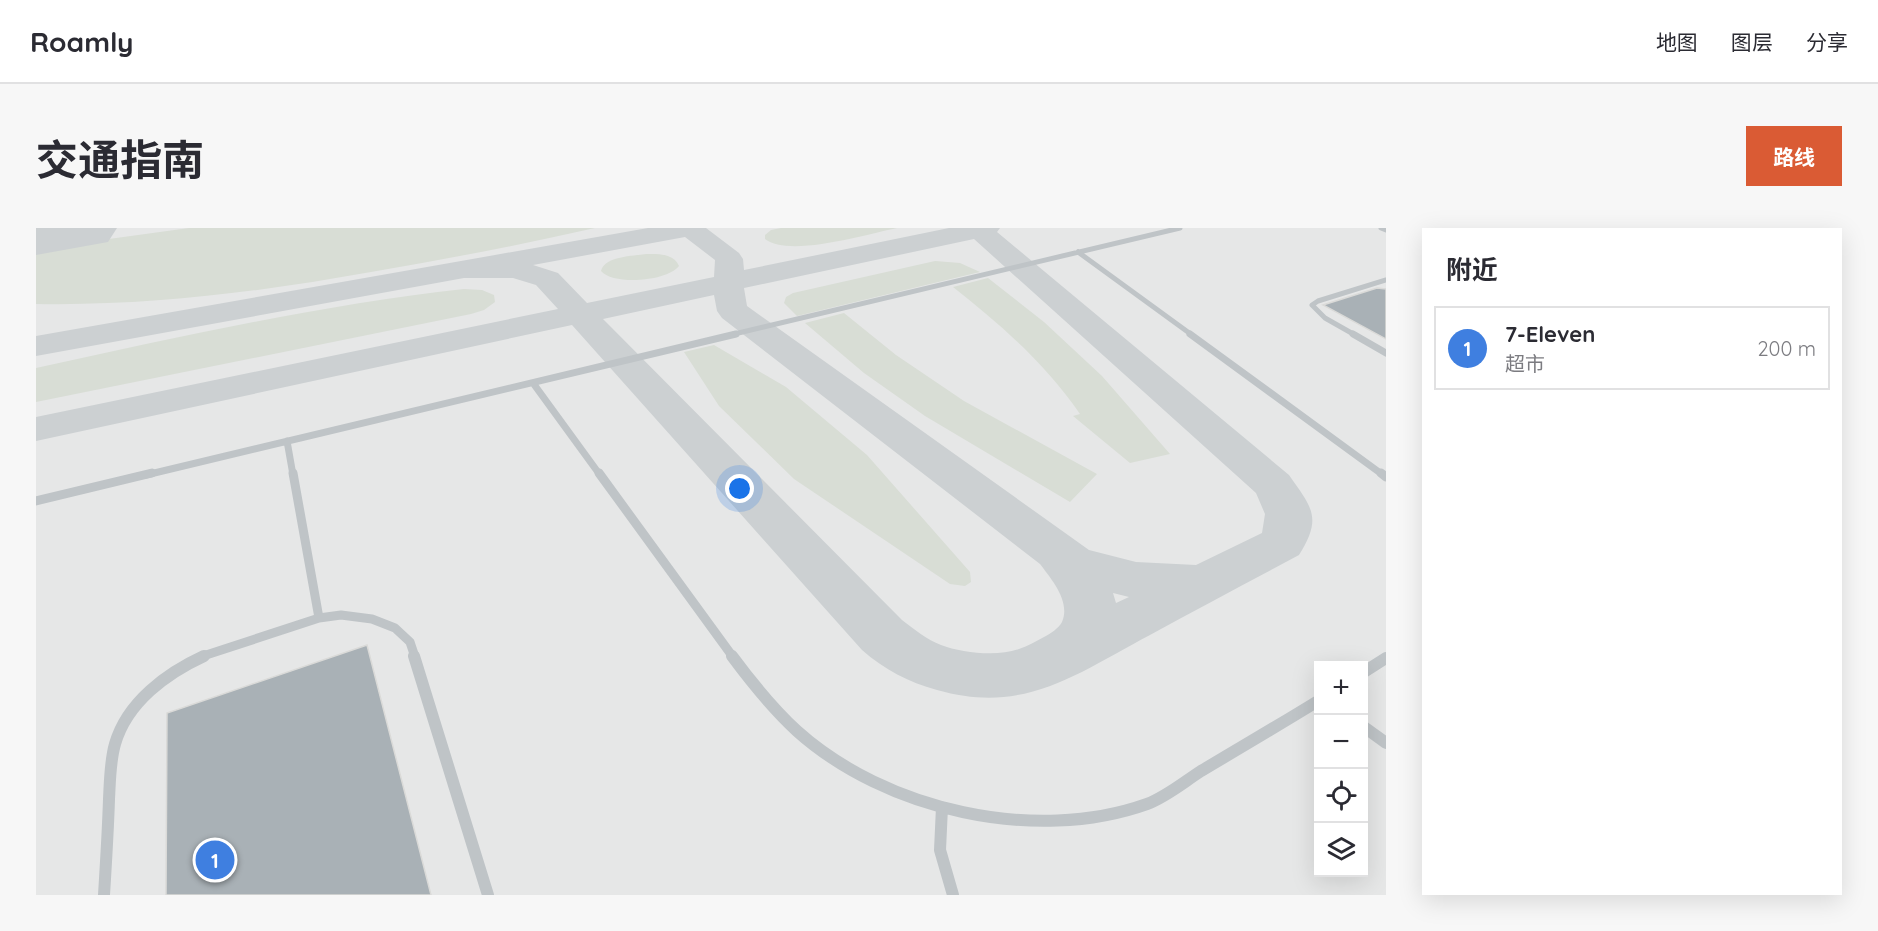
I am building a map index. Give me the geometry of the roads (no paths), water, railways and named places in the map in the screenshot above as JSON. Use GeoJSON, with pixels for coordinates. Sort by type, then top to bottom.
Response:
{"type":"FeatureCollection","features":[{"type":"Feature","properties":{"kind":"lane"},"geometry":{"type":"LineString","coordinates":[[36,501],[1180,228]]}},
{"type":"Feature","properties":{"kind":"lane"},"geometry":{"type":"LineString","coordinates":[[1381,228],[1386,230]]}},
{"type":"Feature","properties":{"kind":"lane"},"geometry":{"type":"LineString","coordinates":[[1078,252],[1386,477]]}},
{"type":"Feature","properties":{"kind":"lane"},"geometry":{"type":"LineString","coordinates":[[1386,280],[1318,301],[1312,305],[1325,318],[1386,353]]}},
{"type":"Feature","properties":{"kind":"lane"},"geometry":{"type":"LineString","coordinates":[[533,383],[743,673],[782,721],[809,743],[849,769],[883,786],[942,807],[992,818],[1029,821],[1108,816],[1149,803],[1314,703]]}},
{"type":"Feature","properties":{"kind":"lane"},"geometry":{"type":"LineString","coordinates":[[287,441],[319,618]]}},
{"type":"Feature","properties":{"kind":"lane"},"geometry":{"type":"LineString","coordinates":[[104,895],[111,769],[116,743],[129,716],[150,690],[178,668],[205,655],[319,618],[341,615],[372,619],[395,628],[410,642],[488,895]]}},
{"type":"Feature","properties":{"kind":"lane"},"geometry":{"type":"LineString","coordinates":[[1368,669],[1386,658]]}},
{"type":"Feature","properties":{"kind":"lane"},"geometry":{"type":"LineString","coordinates":[[1368,730],[1386,743]]}},
{"type":"Feature","properties":{"kind":"lane"},"geometry":{"type":"LineString","coordinates":[[942,807],[940,850],[953,895]]}},
{"type":"Feature","properties":{"kind":"place","name":"7-Eleven"},"geometry":{"type":"Point","coordinates":[215,860]}}]}
